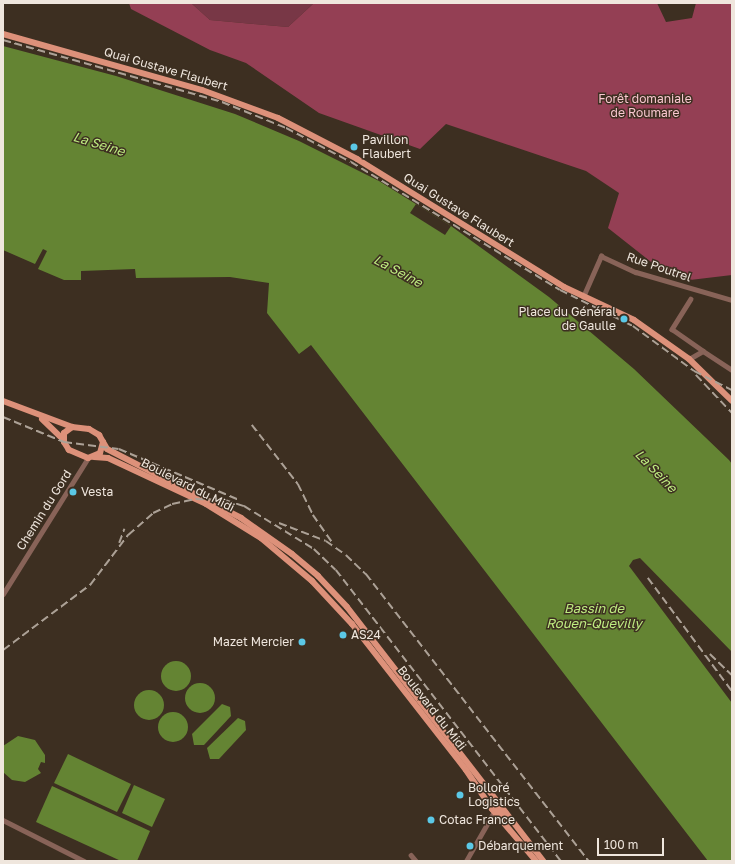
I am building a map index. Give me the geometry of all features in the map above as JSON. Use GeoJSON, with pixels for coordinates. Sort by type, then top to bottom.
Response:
{"type":"FeatureCollection","features":[{"type":"Feature","properties":{"kind":"main road","name":"Quai Gustave Flaubert"},"geometry":{"type":"LineString","coordinates":[[3,34],[202,90],[278,118],[357,159],[583,297],[634,320],[688,358],[732,401]]}},
{"type":"Feature","properties":{"kind":"main road"},"geometry":{"type":"LineString","coordinates":[[3,401],[40,417],[72,427],[89,429],[99,435],[103,442],[103,448],[91,457],[69,450],[64,440],[53,426],[40,417]]}},
{"type":"Feature","properties":{"kind":"main road"},"geometry":{"type":"LineString","coordinates":[[64,440],[64,433],[72,427]]}},
{"type":"Feature","properties":{"kind":"main road","name":"Boulevard du Midi"},"geometry":{"type":"LineString","coordinates":[[103,442],[107,448],[227,509],[302,561],[344,604],[536,861]]}},
{"type":"Feature","properties":{"kind":"main road","name":"Boulevard du Midi"},"geometry":{"type":"LineString","coordinates":[[91,457],[108,458],[206,504],[261,538],[344,604]]}},
{"type":"Feature","properties":{"kind":"main road","name":"Boulevard du Midi"},"geometry":{"type":"LineString","coordinates":[[302,561],[306,573],[352,624],[466,770],[543,861]]}},
{"type":"Feature","properties":{"kind":"street","name":"Rue Poutrel"},"geometry":{"type":"LineString","coordinates":[[583,297],[601,256],[636,272],[732,300]]}},
{"type":"Feature","properties":{"kind":"street"},"geometry":{"type":"LineString","coordinates":[[691,299],[672,330],[732,370]]}},
{"type":"Feature","properties":{"kind":"street"},"geometry":{"type":"LineString","coordinates":[[688,358],[703,351]]}},
{"type":"Feature","properties":{"kind":"street","name":"Chemin du Gord"},"geometry":{"type":"LineString","coordinates":[[3,594],[91,457]]}},
{"type":"Feature","properties":{"kind":"street"},"geometry":{"type":"LineString","coordinates":[[466,861],[497,808]]}},
{"type":"Feature","properties":{"kind":"street"},"geometry":{"type":"LineString","coordinates":[[3,820],[84,861]]}},
{"type":"Feature","properties":{"kind":"street"},"geometry":{"type":"LineString","coordinates":[[411,855],[416,861]]}},
{"type":"Feature","properties":{"kind":"shaded area"},"geometry":{"type":"Polygon","coordinates":[[[191,3],[314,3],[288,27],[210,20],[191,3]]]}},
{"type":"Feature","properties":{"kind":"green space","name":"Forêt domaniale de Roumare"},"geometry":{"type":"Polygon","coordinates":[[[129,3],[191,3],[210,20],[288,27],[314,3],[657,3],[666,22],[692,18],[696,3],[732,3],[732,275],[690,280],[660,269],[608,228],[619,193],[586,171],[446,124],[420,149],[319,113],[246,63],[210,50],[131,9],[129,3]]]}},
{"type":"Feature","properties":{"kind":"water"},"geometry":{"type":"Polygon","coordinates":[[[3,46],[116,76],[235,114],[299,141],[379,181],[451,226],[549,297],[634,369],[729,460],[732,464],[732,652],[640,558],[633,560],[629,566],[732,703],[732,861],[708,861],[311,345],[299,354],[267,313],[269,283],[230,277],[136,278],[135,269],[81,271],[81,280],[64,280],[38,269],[47,251],[43,249],[35,264],[3,250],[3,46]]]}},
{"type":"Feature","properties":{"kind":"water"},"geometry":{"type":"Polygon","coordinates":[[[176,661],[186,666],[191,676],[186,686],[176,691],[166,686],[161,676],[166,666],[176,661]]]}},
{"type":"Feature","properties":{"kind":"water"},"geometry":{"type":"Polygon","coordinates":[[[200,683],[210,688],[215,698],[210,708],[200,713],[190,708],[185,698],[190,688],[200,683]]]}},
{"type":"Feature","properties":{"kind":"water"},"geometry":{"type":"Polygon","coordinates":[[[149,690],[159,695],[164,705],[159,715],[149,720],[139,715],[134,705],[139,695],[149,690]]]}},
{"type":"Feature","properties":{"kind":"water"},"geometry":{"type":"Polygon","coordinates":[[[222,704],[230,707],[231,716],[204,745],[194,745],[192,734],[222,704]]]}},
{"type":"Feature","properties":{"kind":"water"},"geometry":{"type":"Polygon","coordinates":[[[173,712],[183,717],[188,727],[183,737],[173,742],[163,737],[158,727],[163,717],[173,712]]]}},
{"type":"Feature","properties":{"kind":"water"},"geometry":{"type":"Polygon","coordinates":[[[238,718],[245,721],[246,730],[219,759],[210,759],[207,748],[238,718]]]}},
{"type":"Feature","properties":{"kind":"water"},"geometry":{"type":"Polygon","coordinates":[[[18,736],[35,740],[45,755],[45,763],[41,762],[38,769],[41,773],[25,782],[12,780],[3,772],[3,746],[18,736]]]}},
{"type":"Feature","properties":{"kind":"water"},"geometry":{"type":"Polygon","coordinates":[[[68,754],[131,784],[117,812],[54,783],[68,754]]]}},
{"type":"Feature","properties":{"kind":"water"},"geometry":{"type":"Polygon","coordinates":[[[134,785],[165,799],[152,827],[122,813],[134,785]]]}},
{"type":"Feature","properties":{"kind":"water"},"geometry":{"type":"Polygon","coordinates":[[[52,786],[150,831],[137,861],[121,861],[36,822],[52,786]]]}},
{"type":"Feature","properties":{"kind":"pier"},"geometry":{"type":"Polygon","coordinates":[[[416,204],[451,226],[445,235],[410,213],[416,204]]]}},
{"type":"Feature","properties":{"kind":"railway"},"geometry":{"type":"LineString","coordinates":[[3,40],[222,102],[286,128],[351,162],[560,290],[633,326],[694,371],[732,390]]}},
{"type":"Feature","properties":{"kind":"railway"},"geometry":{"type":"LineString","coordinates":[[696,375],[732,413]]}},
{"type":"Feature","properties":{"kind":"railway"},"geometry":{"type":"LineString","coordinates":[[3,417],[64,442],[119,449],[239,500]]}},
{"type":"Feature","properties":{"kind":"railway"},"geometry":{"type":"LineString","coordinates":[[252,425],[298,484],[313,515],[332,542]]}},
{"type":"Feature","properties":{"kind":"railway"},"geometry":{"type":"LineString","coordinates":[[3,650],[90,585],[128,535],[153,513],[172,504],[196,499],[225,500],[244,506],[314,549],[336,570],[561,861]]}},
{"type":"Feature","properties":{"kind":"railway"},"geometry":{"type":"LineString","coordinates":[[279,523],[326,541],[346,555],[366,574],[589,861]]}},
{"type":"Feature","properties":{"kind":"railway"},"geometry":{"type":"LineString","coordinates":[[119,543],[124,529]]}},
{"type":"Feature","properties":{"kind":"railway"},"geometry":{"type":"LineString","coordinates":[[648,578],[732,691]]}},
{"type":"Feature","properties":{"kind":"railway"},"geometry":{"type":"LineString","coordinates":[[710,654],[732,675]]}},
{"type":"Feature","properties":{"kind":"place","name":"Pavillon Flaubert"},"geometry":{"type":"Point","coordinates":[354,147]}},
{"type":"Feature","properties":{"kind":"place","name":"Place du Général de Gaulle"},"geometry":{"type":"Point","coordinates":[624,319]}},
{"type":"Feature","properties":{"kind":"place","name":"Vesta"},"geometry":{"type":"Point","coordinates":[73,492]}},
{"type":"Feature","properties":{"kind":"place","name":"AS24"},"geometry":{"type":"Point","coordinates":[343,635]}},
{"type":"Feature","properties":{"kind":"place","name":"Mazet Mercier"},"geometry":{"type":"Point","coordinates":[302,642]}},
{"type":"Feature","properties":{"kind":"place","name":"Bolloré Logistics"},"geometry":{"type":"Point","coordinates":[460,795]}},
{"type":"Feature","properties":{"kind":"place","name":"Cotac France"},"geometry":{"type":"Point","coordinates":[431,820]}},
{"type":"Feature","properties":{"kind":"place","name":"Débarquement"},"geometry":{"type":"Point","coordinates":[470,846]}},
{"type":"Feature","properties":{"kind":"water label","name":"La Seine"},"geometry":{"type":"Point","coordinates":[99,144]}},
{"type":"Feature","properties":{"kind":"water label","name":"La Seine"},"geometry":{"type":"Point","coordinates":[398,271]}},
{"type":"Feature","properties":{"kind":"water label","name":"La Seine"},"geometry":{"type":"Point","coordinates":[656,471]}},
{"type":"Feature","properties":{"kind":"water label","name":"Bassin de Rouen-Quevilly"},"geometry":{"type":"Point","coordinates":[594,616]}}]}
